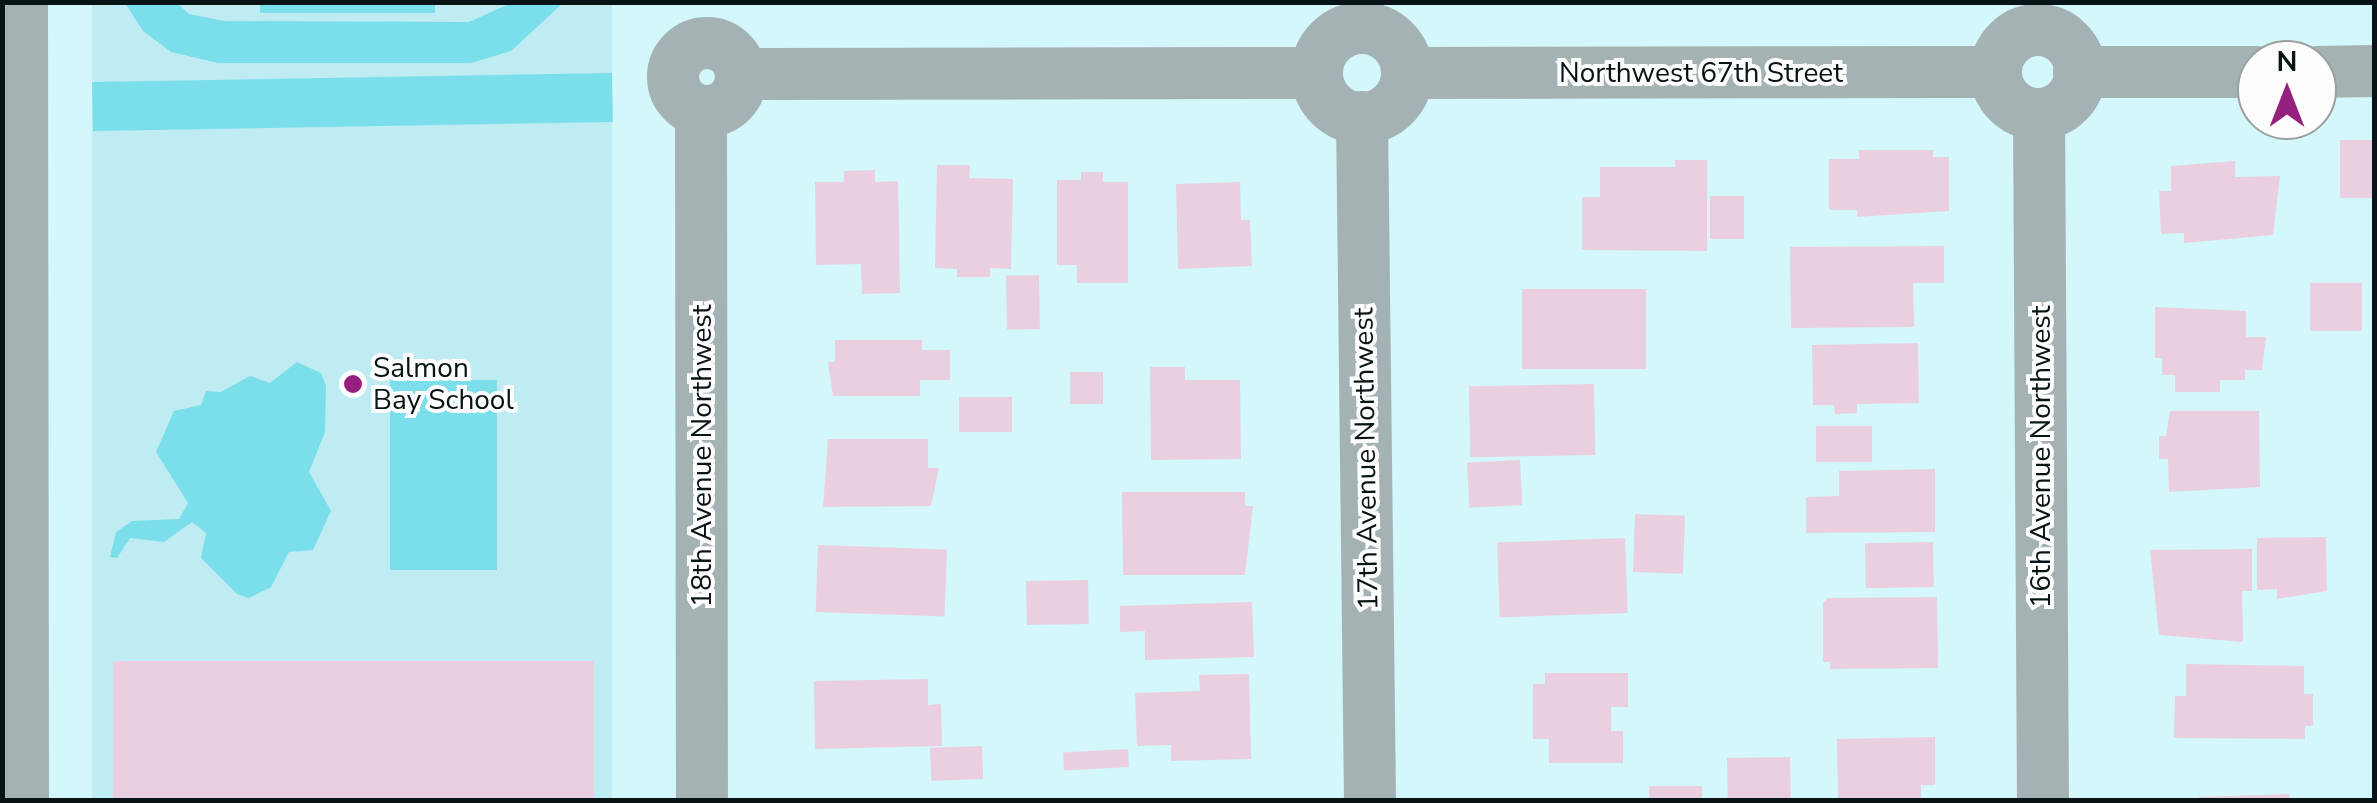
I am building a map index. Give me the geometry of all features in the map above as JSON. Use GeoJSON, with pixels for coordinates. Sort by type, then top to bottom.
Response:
{"type":"FeatureCollection","features":[{"type":"Feature","properties":{"kind":"street"},"geometry":{"type":"LineString","coordinates":[[22,2],[12,84],[23,800]]}},
{"type":"Feature","properties":{"kind":"street"},"geometry":{"type":"LineString","coordinates":[[1364,15],[1401,48],[1407,74],[1392,106],[1362,117],[1328,103],[1316,74],[1332,39],[1364,15]]}},
{"type":"Feature","properties":{"kind":"street"},"geometry":{"type":"LineString","coordinates":[[2040,16],[2069,44],[2080,72],[2066,104],[2038,114],[2012,105],[1996,72],[2010,41],[2040,16]]}},
{"type":"Feature","properties":{"kind":"street"},"geometry":{"type":"LineString","coordinates":[[698,23],[728,48],[741,74],[732,101],[701,111],[682,100],[672,81],[677,60],[698,23]]}},
{"type":"Feature","properties":{"kind":"street","name":"Northwest 67th Street"},"geometry":{"type":"LineString","coordinates":[[1407,74],[1996,72]]}},
{"type":"Feature","properties":{"kind":"street"},"geometry":{"type":"LineString","coordinates":[[2080,72],[2237,72]]}},
{"type":"Feature","properties":{"kind":"street"},"geometry":{"type":"LineString","coordinates":[[2337,72],[2374,72]]}},
{"type":"Feature","properties":{"kind":"street"},"geometry":{"type":"LineString","coordinates":[[741,74],[1316,74]]}},
{"type":"Feature","properties":{"kind":"street","name":"18th Avenue Northwest"},"geometry":{"type":"LineString","coordinates":[[701,111],[702,800]]}},
{"type":"Feature","properties":{"kind":"street","name":"16th Avenue Northwest"},"geometry":{"type":"LineString","coordinates":[[2038,114],[2043,800]]}},
{"type":"Feature","properties":{"kind":"street","name":"17th Avenue Northwest"},"geometry":{"type":"LineString","coordinates":[[1362,117],[1370,800]]}},
{"type":"Feature","properties":{"kind":"shaded area","name":"Salmon Bay School"},"geometry":{"type":"Polygon","coordinates":[[[92,3],[612,3],[612,800],[92,800],[92,3]]]}},
{"type":"Feature","properties":{"kind":"shaded area"},"geometry":{"type":"Polygon","coordinates":[[[125,3],[177,3],[189,14],[224,21],[469,22],[511,3],[563,3],[511,51],[471,63],[218,63],[171,52],[143,31],[125,3]]]}},
{"type":"Feature","properties":{"kind":"shaded area"},"geometry":{"type":"Polygon","coordinates":[[[260,3],[435,3],[435,13],[260,13],[260,3]]]}},
{"type":"Feature","properties":{"kind":"shaded area"},"geometry":{"type":"Polygon","coordinates":[[[612,73],[613,122],[93,131],[92,82],[612,73]]]}},
{"type":"Feature","properties":{"kind":"shaded area"},"geometry":{"type":"Polygon","coordinates":[[[297,362],[321,373],[326,386],[325,432],[309,472],[331,511],[313,550],[289,552],[271,587],[249,598],[237,594],[201,558],[206,533],[192,522],[164,542],[130,538],[117,558],[110,557],[116,532],[132,521],[179,519],[188,503],[156,452],[174,411],[201,405],[206,391],[221,392],[250,376],[270,383],[297,362]]]}},
{"type":"Feature","properties":{"kind":"shaded area"},"geometry":{"type":"Polygon","coordinates":[[[390,380],[497,380],[497,570],[390,570],[390,380]]]}},
{"type":"Feature","properties":{"kind":"building"},"geometry":{"type":"Polygon","coordinates":[[[2340,140],[2372,140],[2372,198],[2340,198],[2340,140]]]}},
{"type":"Feature","properties":{"kind":"building"},"geometry":{"type":"Polygon","coordinates":[[[1859,150],[1933,150],[1933,157],[1949,157],[1949,211],[1857,217],[1857,210],[1829,210],[1829,159],[1859,159],[1859,150]]]}},
{"type":"Feature","properties":{"kind":"building"},"geometry":{"type":"Polygon","coordinates":[[[1675,160],[1707,160],[1707,251],[1582,250],[1582,197],[1600,197],[1600,167],[1675,167],[1675,160]]]}},
{"type":"Feature","properties":{"kind":"building"},"geometry":{"type":"Polygon","coordinates":[[[2235,161],[2235,177],[2280,176],[2273,235],[2184,243],[2184,233],[2161,234],[2159,191],[2171,191],[2171,166],[2235,161]]]}},
{"type":"Feature","properties":{"kind":"building"},"geometry":{"type":"Polygon","coordinates":[[[937,165],[970,165],[969,178],[1013,179],[1011,269],[990,268],[990,277],[957,277],[957,269],[935,268],[937,165]]]}},
{"type":"Feature","properties":{"kind":"building"},"geometry":{"type":"Polygon","coordinates":[[[875,170],[875,182],[898,181],[900,293],[862,294],[861,264],[816,265],[815,182],[844,182],[844,171],[875,170]]]}},
{"type":"Feature","properties":{"kind":"building"},"geometry":{"type":"Polygon","coordinates":[[[1081,172],[1103,172],[1103,182],[1128,182],[1128,283],[1077,283],[1077,265],[1057,265],[1057,180],[1081,180],[1081,172]]]}},
{"type":"Feature","properties":{"kind":"building"},"geometry":{"type":"Polygon","coordinates":[[[1240,182],[1241,220],[1250,220],[1252,266],[1178,269],[1176,184],[1240,182]]]}},
{"type":"Feature","properties":{"kind":"building"},"geometry":{"type":"Polygon","coordinates":[[[1710,196],[1744,196],[1744,239],[1710,239],[1710,196]]]}},
{"type":"Feature","properties":{"kind":"building"},"geometry":{"type":"Polygon","coordinates":[[[1944,246],[1944,283],[1913,283],[1914,327],[1791,328],[1790,247],[1944,246]]]}},
{"type":"Feature","properties":{"kind":"building"},"geometry":{"type":"Polygon","coordinates":[[[1039,275],[1040,329],[1007,330],[1006,276],[1039,275]]]}},
{"type":"Feature","properties":{"kind":"building"},"geometry":{"type":"Polygon","coordinates":[[[2310,283],[2362,283],[2362,331],[2310,331],[2310,283]]]}},
{"type":"Feature","properties":{"kind":"building"},"geometry":{"type":"Polygon","coordinates":[[[1522,289],[1646,289],[1646,369],[1522,369],[1522,289]]]}},
{"type":"Feature","properties":{"kind":"building"},"geometry":{"type":"Polygon","coordinates":[[[2155,307],[2246,311],[2246,337],[2266,337],[2262,370],[2245,370],[2245,380],[2220,380],[2220,392],[2175,392],[2175,375],[2162,375],[2162,358],[2155,358],[2155,307]]]}},
{"type":"Feature","properties":{"kind":"building"},"geometry":{"type":"Polygon","coordinates":[[[835,340],[922,340],[922,350],[950,350],[950,380],[920,380],[920,396],[833,396],[828,362],[835,362],[835,340]]]}},
{"type":"Feature","properties":{"kind":"building"},"geometry":{"type":"Polygon","coordinates":[[[1918,343],[1919,403],[1857,404],[1857,413],[1835,414],[1834,405],[1813,405],[1812,345],[1918,343]]]}},
{"type":"Feature","properties":{"kind":"building"},"geometry":{"type":"Polygon","coordinates":[[[1150,367],[1185,367],[1185,380],[1240,380],[1241,459],[1151,460],[1150,367]]]}},
{"type":"Feature","properties":{"kind":"building"},"geometry":{"type":"Polygon","coordinates":[[[1070,372],[1103,372],[1103,404],[1070,404],[1070,372]]]}},
{"type":"Feature","properties":{"kind":"building"},"geometry":{"type":"Polygon","coordinates":[[[1594,384],[1595,455],[1470,457],[1469,386],[1594,384]]]}},
{"type":"Feature","properties":{"kind":"building"},"geometry":{"type":"Polygon","coordinates":[[[959,397],[1012,397],[1012,432],[959,432],[959,397]]]}},
{"type":"Feature","properties":{"kind":"building"},"geometry":{"type":"Polygon","coordinates":[[[2170,411],[2259,411],[2260,487],[2169,492],[2168,459],[2159,459],[2159,436],[2166,436],[2170,411]]]}},
{"type":"Feature","properties":{"kind":"building"},"geometry":{"type":"Polygon","coordinates":[[[1816,426],[1872,426],[1872,462],[1816,462],[1816,426]]]}},
{"type":"Feature","properties":{"kind":"building"},"geometry":{"type":"Polygon","coordinates":[[[828,439],[928,439],[928,468],[939,468],[931,506],[823,507],[828,439]]]}},
{"type":"Feature","properties":{"kind":"building"},"geometry":{"type":"Polygon","coordinates":[[[1520,460],[1522,505],[1469,508],[1467,463],[1520,460]]]}},
{"type":"Feature","properties":{"kind":"building"},"geometry":{"type":"Polygon","coordinates":[[[1935,469],[1935,532],[1806,533],[1806,497],[1839,496],[1839,471],[1935,469]]]}},
{"type":"Feature","properties":{"kind":"building"},"geometry":{"type":"Polygon","coordinates":[[[1122,492],[1245,492],[1245,506],[1253,506],[1245,575],[1123,575],[1122,492]]]}},
{"type":"Feature","properties":{"kind":"building"},"geometry":{"type":"Polygon","coordinates":[[[1635,514],[1685,516],[1683,574],[1633,572],[1635,514]]]}},
{"type":"Feature","properties":{"kind":"building"},"geometry":{"type":"Polygon","coordinates":[[[2326,537],[2327,591],[2277,599],[2277,589],[2257,590],[2257,538],[2326,537]]]}},
{"type":"Feature","properties":{"kind":"building"},"geometry":{"type":"Polygon","coordinates":[[[1625,538],[1628,613],[1500,617],[1497,542],[1625,538]]]}},
{"type":"Feature","properties":{"kind":"building"},"geometry":{"type":"Polygon","coordinates":[[[1933,542],[1934,587],[1866,588],[1865,543],[1933,542]]]}},
{"type":"Feature","properties":{"kind":"building"},"geometry":{"type":"Polygon","coordinates":[[[818,545],[947,550],[945,616],[816,612],[818,545]]]}},
{"type":"Feature","properties":{"kind":"building"},"geometry":{"type":"Polygon","coordinates":[[[2252,549],[2252,591],[2242,591],[2243,642],[2159,635],[2150,550],[2252,549]]]}},
{"type":"Feature","properties":{"kind":"building"},"geometry":{"type":"Polygon","coordinates":[[[1088,580],[1089,624],[1027,625],[1026,581],[1088,580]]]}},
{"type":"Feature","properties":{"kind":"building"},"geometry":{"type":"Polygon","coordinates":[[[1937,597],[1938,668],[1830,669],[1830,662],[1823,662],[1823,603],[1828,598],[1937,597]]]}},
{"type":"Feature","properties":{"kind":"building"},"geometry":{"type":"Polygon","coordinates":[[[1252,602],[1254,657],[1145,660],[1145,631],[1120,632],[1120,606],[1252,602]]]}},
{"type":"Feature","properties":{"kind":"building"},"geometry":{"type":"Polygon","coordinates":[[[113,661],[594,661],[594,800],[113,800],[113,661]]]}},
{"type":"Feature","properties":{"kind":"building"},"geometry":{"type":"Polygon","coordinates":[[[2186,664],[2304,666],[2304,694],[2313,694],[2313,726],[2305,726],[2305,739],[2174,738],[2175,696],[2186,696],[2186,664]]]}},
{"type":"Feature","properties":{"kind":"building"},"geometry":{"type":"Polygon","coordinates":[[[1545,673],[1628,673],[1628,707],[1611,707],[1611,731],[1623,731],[1623,763],[1549,763],[1549,739],[1533,739],[1533,684],[1545,684],[1545,673]]]}},
{"type":"Feature","properties":{"kind":"building"},"geometry":{"type":"Polygon","coordinates":[[[1249,674],[1251,759],[1171,761],[1171,745],[1137,746],[1135,693],[1200,691],[1199,675],[1249,674]]]}},
{"type":"Feature","properties":{"kind":"building"},"geometry":{"type":"Polygon","coordinates":[[[928,679],[928,705],[941,704],[942,746],[815,749],[814,681],[928,679]]]}},
{"type":"Feature","properties":{"kind":"building"},"geometry":{"type":"Polygon","coordinates":[[[1935,737],[1935,785],[1921,785],[1921,800],[1838,800],[1837,739],[1935,737]]]}},
{"type":"Feature","properties":{"kind":"building"},"geometry":{"type":"Polygon","coordinates":[[[982,746],[983,779],[931,781],[930,748],[982,746]]]}},
{"type":"Feature","properties":{"kind":"building"},"geometry":{"type":"Polygon","coordinates":[[[1128,749],[1129,767],[1064,770],[1063,752],[1128,749]]]}},
{"type":"Feature","properties":{"kind":"building"},"geometry":{"type":"Polygon","coordinates":[[[1790,757],[1791,800],[1728,800],[1727,758],[1790,757]]]}},
{"type":"Feature","properties":{"kind":"building"},"geometry":{"type":"Polygon","coordinates":[[[1649,786],[1702,786],[1702,800],[1649,800],[1649,786]]]}},
{"type":"Feature","properties":{"kind":"building"},"geometry":{"type":"Polygon","coordinates":[[[2289,794],[2290,800],[2199,800],[2199,797],[2289,794]]]}},
{"type":"Feature","properties":{"kind":"place","name":"Salmon Bay School"},"geometry":{"type":"Point","coordinates":[353,384]}}]}
